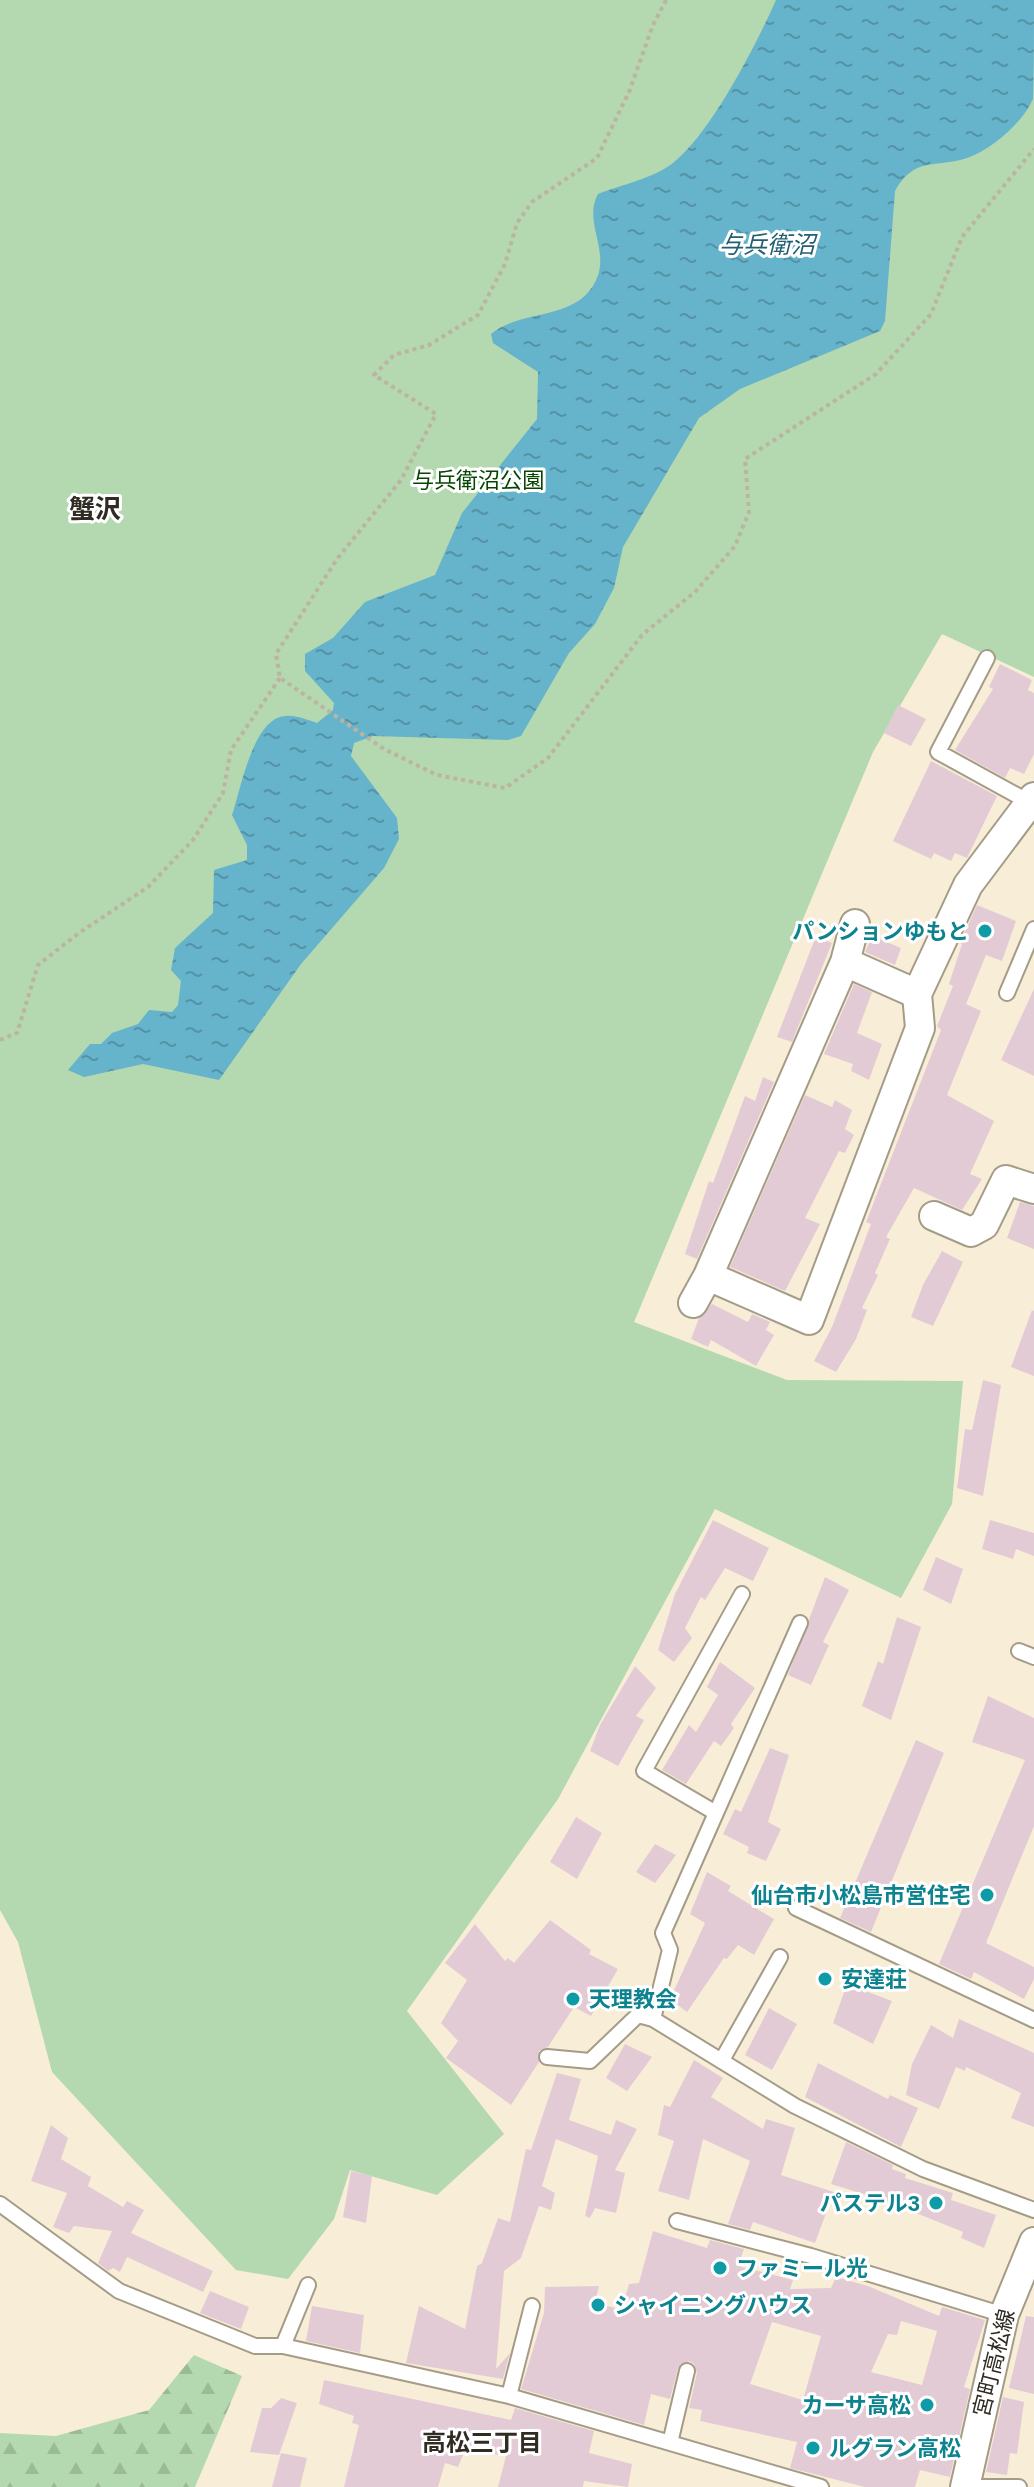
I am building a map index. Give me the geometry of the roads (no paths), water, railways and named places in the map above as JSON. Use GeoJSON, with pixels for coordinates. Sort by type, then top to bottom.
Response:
{"type":"FeatureCollection","features":[{"type":"Feature","properties":{"kind":"street"},"geometry":{"type":"LineString","coordinates":[[708,1276],[809,1320],[920,1028],[917,994],[968,885],[1032,800]]}},
{"type":"Feature","properties":{"kind":"street"},"geometry":{"type":"LineString","coordinates":[[693,1303],[708,1276],[845,962],[855,924]]}},
{"type":"Feature","properties":{"kind":"street"},"geometry":{"type":"LineString","coordinates":[[845,962],[917,994]]}},
{"type":"Feature","properties":{"kind":"street"},"geometry":{"type":"LineString","coordinates":[[934,1216],[971,1232],[984,1225],[1006,1180],[1034,1189]]}},
{"type":"Feature","properties":{"kind":"street","name":"宮町高松線"},"geometry":{"type":"LineString","coordinates":[[964,2487],[1004,2315],[1034,2242]]}},
{"type":"Feature","properties":{"kind":"lane"},"geometry":{"type":"LineString","coordinates":[[987,658],[938,752],[1032,800]]}},
{"type":"Feature","properties":{"kind":"lane"},"geometry":{"type":"LineString","coordinates":[[1007,993],[1034,929]]}},
{"type":"Feature","properties":{"kind":"lane"},"geometry":{"type":"LineString","coordinates":[[716,1813],[644,1771],[742,1594]]}},
{"type":"Feature","properties":{"kind":"lane"},"geometry":{"type":"LineString","coordinates":[[653,2019],[670,1950],[663,1933],[800,1623]]}},
{"type":"Feature","properties":{"kind":"lane"},"geometry":{"type":"LineString","coordinates":[[1019,1651],[1034,1657]]}},
{"type":"Feature","properties":{"kind":"lane"},"geometry":{"type":"LineString","coordinates":[[796,1908],[1034,2020]]}},
{"type":"Feature","properties":{"kind":"lane"},"geometry":{"type":"LineString","coordinates":[[722,2060],[780,1957]]}},
{"type":"Feature","properties":{"kind":"lane"},"geometry":{"type":"LineString","coordinates":[[547,2057],[590,2061],[638,2015],[653,2019],[795,2106],[909,2162],[1034,2210]]}},
{"type":"Feature","properties":{"kind":"lane"},"geometry":{"type":"LineString","coordinates":[[0,2204],[119,2291],[255,2346],[283,2346],[509,2396],[821,2487]]}},
{"type":"Feature","properties":{"kind":"lane"},"geometry":{"type":"LineString","coordinates":[[677,2221],[811,2256],[1004,2315]]}},
{"type":"Feature","properties":{"kind":"lane"},"geometry":{"type":"LineString","coordinates":[[283,2346],[308,2285]]}},
{"type":"Feature","properties":{"kind":"lane"},"geometry":{"type":"LineString","coordinates":[[509,2396],[532,2306]]}},
{"type":"Feature","properties":{"kind":"lane"},"geometry":{"type":"LineString","coordinates":[[670,2443],[687,2371]]}},
{"type":"Feature","properties":{"kind":"lane"},"geometry":{"type":"LineString","coordinates":[[964,2487],[1019,2487]]}},
{"type":"Feature","properties":{"kind":"water","name":"与兵衛沼"},"geometry":{"type":"Polygon","coordinates":[[[776,0],[1034,0],[1033,99],[1015,125],[988,147],[970,157],[919,168],[911,172],[895,191],[885,321],[880,331],[740,389],[699,418],[623,547],[614,588],[595,624],[569,653],[521,736],[508,740],[373,736],[354,743],[351,756],[397,818],[399,839],[384,868],[301,964],[219,1080],[143,1064],[84,1077],[68,1070],[90,1044],[101,1044],[112,1033],[138,1024],[149,1010],[172,1012],[178,1005],[181,981],[171,970],[175,948],[213,913],[214,870],[247,860],[247,845],[232,815],[257,741],[275,719],[290,716],[317,723],[333,710],[334,703],[305,671],[305,654],[333,638],[365,602],[435,575],[462,513],[537,419],[538,372],[493,343],[491,334],[518,320],[564,308],[589,292],[600,267],[593,214],[598,194],[656,173],[688,149],[731,87],[776,0]]]}},
{"type":"Feature","properties":{"kind":"place","name":"パンションゆもと"},"geometry":{"type":"Point","coordinates":[985,931]}},
{"type":"Feature","properties":{"kind":"place","name":"仙台市小松島市営住宅"},"geometry":{"type":"Point","coordinates":[987,1895]}},
{"type":"Feature","properties":{"kind":"place","name":"安達荘"},"geometry":{"type":"Point","coordinates":[825,1979]}},
{"type":"Feature","properties":{"kind":"place","name":"天理教会"},"geometry":{"type":"Point","coordinates":[573,1999]}},
{"type":"Feature","properties":{"kind":"place","name":"パステル3"},"geometry":{"type":"Point","coordinates":[936,2203]}},
{"type":"Feature","properties":{"kind":"place","name":"ファミール光"},"geometry":{"type":"Point","coordinates":[720,2268]}},
{"type":"Feature","properties":{"kind":"place","name":"シャイニングハウス"},"geometry":{"type":"Point","coordinates":[598,2305]}},
{"type":"Feature","properties":{"kind":"place","name":"カーサ高松"},"geometry":{"type":"Point","coordinates":[927,2405]}},
{"type":"Feature","properties":{"kind":"place","name":"ルグラン高松"},"geometry":{"type":"Point","coordinates":[813,2448]}},
{"type":"Feature","properties":{"kind":"district","name":"蟹沢"},"geometry":{"type":"Point","coordinates":[95,509]}},
{"type":"Feature","properties":{"kind":"district","name":"高松三丁目"},"geometry":{"type":"Point","coordinates":[482,2442]}},
{"type":"Feature","properties":{"kind":"park label","name":"与兵衛沼公園"},"geometry":{"type":"Point","coordinates":[478,480]}}]}
